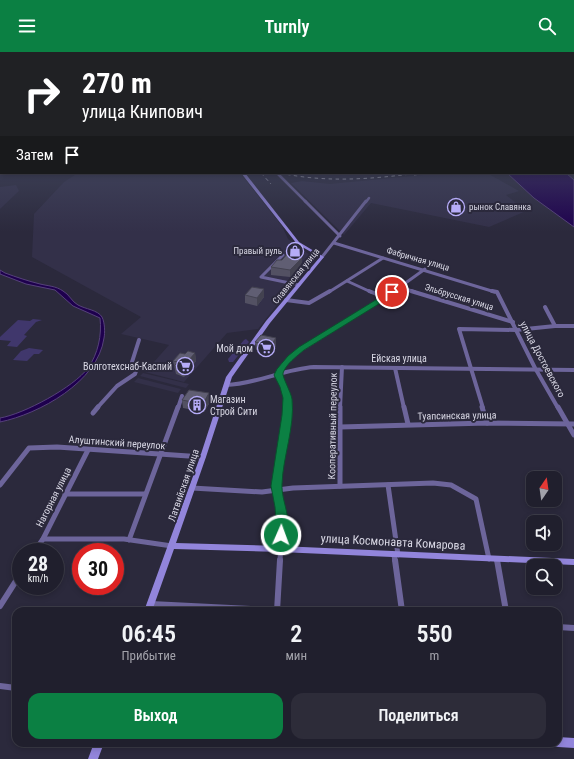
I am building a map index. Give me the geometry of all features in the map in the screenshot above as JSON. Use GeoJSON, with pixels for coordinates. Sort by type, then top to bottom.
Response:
{"type":"FeatureCollection","features":[{"type":"Feature","properties":{"kind":"main road"},"geometry":{"type":"LineString","coordinates":[[244,174],[298,243],[322,257]]}},
{"type":"Feature","properties":{"kind":"main road","name":"Славянская улица"},"geometry":{"type":"LineString","coordinates":[[236,366],[286,300],[322,257]]}},
{"type":"Feature","properties":{"kind":"main road","name":"Латвийская улица"},"geometry":{"type":"LineString","coordinates":[[150,607],[203,458],[226,385],[236,366]]}},
{"type":"Feature","properties":{"kind":"main road","name":"улица Космонавта Комарова"},"geometry":{"type":"LineString","coordinates":[[172,546],[280,549],[574,562]]}},
{"type":"Feature","properties":{"kind":"main road"},"geometry":{"type":"LineString","coordinates":[[562,742],[574,743]]}},
{"type":"Feature","properties":{"kind":"main road"},"geometry":{"type":"LineString","coordinates":[[93,759],[98,747]]}},
{"type":"Feature","properties":{"kind":"street"},"geometry":{"type":"LineString","coordinates":[[278,174],[340,236]]}},
{"type":"Feature","properties":{"kind":"street","name":"Славянская улица"},"geometry":{"type":"LineString","coordinates":[[322,257],[369,198]]}},
{"type":"Feature","properties":{"kind":"street","name":"Фабричная улица"},"geometry":{"type":"LineString","coordinates":[[334,243],[497,292]]}},
{"type":"Feature","properties":{"kind":"street"},"geometry":{"type":"LineString","coordinates":[[283,255],[261,277],[299,285]]}},
{"type":"Feature","properties":{"kind":"street"},"geometry":{"type":"LineString","coordinates":[[286,300],[309,303],[383,258]]}},
{"type":"Feature","properties":{"kind":"street"},"geometry":{"type":"LineString","coordinates":[[276,607],[282,522],[277,491],[277,479],[287,415],[287,398],[279,375],[283,365],[302,349],[400,287],[424,269]]}},
{"type":"Feature","properties":{"kind":"street"},"geometry":{"type":"LineString","coordinates":[[347,281],[384,297]]}},
{"type":"Feature","properties":{"kind":"street","name":"Эльбрусская улица"},"geometry":{"type":"LineString","coordinates":[[400,287],[513,322]]}},
{"type":"Feature","properties":{"kind":"street","name":"улица Достоевского"},"geometry":{"type":"LineString","coordinates":[[497,292],[535,368],[571,424],[574,435]]}},
{"type":"Feature","properties":{"kind":"street"},"geometry":{"type":"LineString","coordinates":[[545,307],[555,326]]}},
{"type":"Feature","properties":{"kind":"street"},"geometry":{"type":"LineString","coordinates":[[487,423],[472,368],[459,329],[516,330],[555,326],[574,326]]}},
{"type":"Feature","properties":{"kind":"street"},"geometry":{"type":"LineString","coordinates":[[93,413],[117,386],[135,374],[136,371],[132,362],[139,340]]}},
{"type":"Feature","properties":{"kind":"street","name":"Кооперативный переулок"},"geometry":{"type":"LineString","coordinates":[[340,486],[340,399],[342,367]]}},
{"type":"Feature","properties":{"kind":"street","name":"Ейская улица"},"geometry":{"type":"LineString","coordinates":[[226,385],[248,383],[305,368],[535,368],[574,370]]}},
{"type":"Feature","properties":{"kind":"street"},"geometry":{"type":"LineString","coordinates":[[395,368],[408,424]]}},
{"type":"Feature","properties":{"kind":"street"},"geometry":{"type":"LineString","coordinates":[[129,540],[145,494],[162,454],[182,396]]}},
{"type":"Feature","properties":{"kind":"street","name":"Туапсинская улица"},"geometry":{"type":"LineString","coordinates":[[340,427],[408,424],[571,424]]}},
{"type":"Feature","properties":{"kind":"street","name":"Алуштинский переулок"},"geometry":{"type":"LineString","coordinates":[[0,485],[29,448],[57,447],[203,458]]}},
{"type":"Feature","properties":{"kind":"street","name":"Нагорная улица"},"geometry":{"type":"LineString","coordinates":[[40,543],[88,450]]}},
{"type":"Feature","properties":{"kind":"street"},"geometry":{"type":"LineString","coordinates":[[192,488],[262,492],[284,489],[388,484],[434,483],[451,485],[476,499],[505,607]]}},
{"type":"Feature","properties":{"kind":"street"},"geometry":{"type":"LineString","coordinates":[[388,484],[402,607]]}},
{"type":"Feature","properties":{"kind":"street"},"geometry":{"type":"LineString","coordinates":[[65,494],[145,494]]}},
{"type":"Feature","properties":{"kind":"street","name":"улица Космонавта Комарова"},"geometry":{"type":"LineString","coordinates":[[43,539],[151,541],[172,546]]}},
{"type":"Feature","properties":{"kind":"street"},"geometry":{"type":"LineString","coordinates":[[0,606],[12,587]]}},
{"type":"Feature","properties":{"kind":"street"},"geometry":{"type":"LineString","coordinates":[[151,604],[205,607]]}},
{"type":"Feature","properties":{"kind":"street"},"geometry":{"type":"LineString","coordinates":[[562,627],[574,628]]}},
{"type":"Feature","properties":{"kind":"street"},"geometry":{"type":"LineString","coordinates":[[0,686],[12,688]]}},
{"type":"Feature","properties":{"kind":"shaded area"},"geometry":{"type":"Polygon","coordinates":[[[76,174],[241,174],[282,226],[288,239],[314,258],[258,329],[227,333],[184,382],[145,372],[169,345],[121,334],[141,317],[32,257],[34,214],[64,182],[76,174]]]}},
{"type":"Feature","properties":{"kind":"shaded area","name":"рынок Славянка"},"geometry":{"type":"Polygon","coordinates":[[[433,174],[489,174],[519,191],[506,195],[526,211],[489,227],[371,203],[344,235],[291,183],[302,181],[330,184],[433,174]]]}},
{"type":"Feature","properties":{"kind":"shaded area"},"geometry":{"type":"Polygon","coordinates":[[[508,174],[567,174],[574,180],[574,227],[534,198],[508,174]]]}},
{"type":"Feature","properties":{"kind":"shaded area"},"geometry":{"type":"Polygon","coordinates":[[[16,185],[19,191],[0,209],[0,187],[16,185]]]}},
{"type":"Feature","properties":{"kind":"shaded area"},"geometry":{"type":"Polygon","coordinates":[[[0,270],[22,279],[60,289],[76,304],[100,315],[103,319],[105,331],[99,354],[91,369],[79,382],[48,404],[32,412],[0,422],[0,418],[22,411],[48,399],[72,383],[88,368],[97,351],[100,338],[100,318],[73,306],[55,290],[26,284],[0,274],[0,270]]]}},
{"type":"Feature","properties":{"kind":"shaded area"},"geometry":{"type":"Polygon","coordinates":[[[33,319],[42,320],[36,322],[24,335],[27,336],[17,347],[7,346],[11,341],[0,340],[0,337],[18,320],[30,321],[33,319]]]}},
{"type":"Feature","properties":{"kind":"shaded area"},"geometry":{"type":"Polygon","coordinates":[[[246,339],[249,342],[233,362],[229,362],[228,359],[246,339]]]}},
{"type":"Feature","properties":{"kind":"shaded area"},"geometry":{"type":"Polygon","coordinates":[[[29,348],[43,350],[39,354],[34,354],[27,361],[13,360],[21,351],[29,348]]]}},
{"type":"Feature","properties":{"kind":"shaded area"},"geometry":{"type":"Polygon","coordinates":[[[143,373],[189,384],[186,388],[140,376],[143,373]]]}},
{"type":"Feature","properties":{"kind":"shaded area"},"geometry":{"type":"Polygon","coordinates":[[[138,378],[181,389],[178,393],[134,382],[138,378]]]}},
{"type":"Feature","properties":{"kind":"building"},"geometry":{"type":"Polygon","coordinates":[[[294,252],[302,258],[290,270],[271,267],[277,260],[282,260],[288,253],[294,252]]]}},
{"type":"Feature","properties":{"kind":"building"},"geometry":{"type":"Polygon","coordinates":[[[252,287],[264,289],[257,298],[245,295],[252,287]]]}},
{"type":"Feature","properties":{"kind":"building"},"geometry":{"type":"Polygon","coordinates":[[[261,335],[276,338],[271,345],[255,342],[261,335]]]}},
{"type":"Feature","properties":{"kind":"building"},"geometry":{"type":"Polygon","coordinates":[[[188,351],[195,353],[182,368],[174,366],[178,362],[173,361],[180,353],[185,354],[188,351]]]}},
{"type":"Feature","properties":{"kind":"building"},"geometry":{"type":"Polygon","coordinates":[[[189,390],[209,393],[203,404],[182,400],[189,390]]]}},
{"type":"Feature","properties":{"kind":"railway"},"geometry":{"type":"LineString","coordinates":[[262,174],[271,184]]}},
{"type":"Feature","properties":{"kind":"railway"},"geometry":{"type":"LineString","coordinates":[[286,174],[332,179],[384,177],[410,174]]}},
{"type":"Feature","properties":{"kind":"railway"},"geometry":{"type":"LineString","coordinates":[[414,175],[422,174]]}},
{"type":"Feature","properties":{"kind":"place","name":"рынок Славянка"},"geometry":{"type":"Point","coordinates":[456,207]}},
{"type":"Feature","properties":{"kind":"place","name":"Правый руль"},"geometry":{"type":"Point","coordinates":[295,251]}},
{"type":"Feature","properties":{"kind":"place","name":"Мой дом"},"geometry":{"type":"Point","coordinates":[266,348]}},
{"type":"Feature","properties":{"kind":"place","name":"Волготехснаб-Каспий"},"geometry":{"type":"Point","coordinates":[185,366]}},
{"type":"Feature","properties":{"kind":"place","name":"Магазин Строй Сити"},"geometry":{"type":"Point","coordinates":[197,405]}},
{"type":"Feature","properties":{"kind":"route"},"geometry":{"type":"LineString","coordinates":[[281,535],[281,507],[276,486],[287,415],[287,398],[279,375],[280,371],[283,365],[302,349],[392,292]]}}]}
